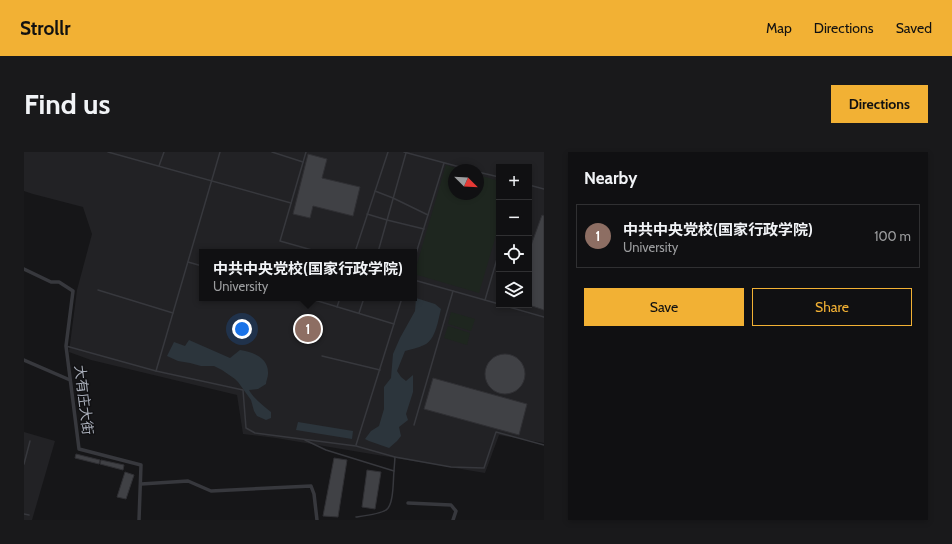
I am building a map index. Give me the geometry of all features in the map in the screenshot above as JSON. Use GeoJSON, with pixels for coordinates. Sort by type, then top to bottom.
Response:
{"type":"FeatureCollection","features":[{"type":"Feature","properties":{"kind":"street","name":"大有庄大街"},"geometry":{"type":"LineString","coordinates":[[24,269],[51,282],[59,282],[73,291],[66,346],[79,449],[141,465],[141,484]]}},
{"type":"Feature","properties":{"kind":"street"},"geometry":{"type":"LineString","coordinates":[[24,360],[70,380]]}},
{"type":"Feature","properties":{"kind":"street"},"geometry":{"type":"LineString","coordinates":[[139,520],[141,484],[188,481],[211,491],[311,486],[314,494],[316,520]]}},
{"type":"Feature","properties":{"kind":"street"},"geometry":{"type":"LineString","coordinates":[[408,503],[451,505],[456,511],[453,520]]}},
{"type":"Feature","properties":{"kind":"lane"},"geometry":{"type":"LineString","coordinates":[[108,152],[291,203]]}},
{"type":"Feature","properties":{"kind":"lane"},"geometry":{"type":"LineString","coordinates":[[160,166],[164,152]]}},
{"type":"Feature","properties":{"kind":"lane"},"geometry":{"type":"LineString","coordinates":[[156,371],[220,152]]}},
{"type":"Feature","properties":{"kind":"lane"},"geometry":{"type":"LineString","coordinates":[[272,152],[303,162]]}},
{"type":"Feature","properties":{"kind":"lane"},"geometry":{"type":"LineString","coordinates":[[306,152],[280,241],[308,249]]}},
{"type":"Feature","properties":{"kind":"lane"},"geometry":{"type":"LineString","coordinates":[[356,249],[388,152]]}},
{"type":"Feature","properties":{"kind":"lane"},"geometry":{"type":"LineString","coordinates":[[379,249],[405,152],[448,164]]}},
{"type":"Feature","properties":{"kind":"lane"},"geometry":{"type":"LineString","coordinates":[[417,251],[444,163]]}},
{"type":"Feature","properties":{"kind":"lane"},"geometry":{"type":"LineString","coordinates":[[484,173],[496,176]]}},
{"type":"Feature","properties":{"kind":"lane"},"geometry":{"type":"LineString","coordinates":[[532,186],[544,190]]}},
{"type":"Feature","properties":{"kind":"lane"},"geometry":{"type":"LineString","coordinates":[[375,191],[428,215]]}},
{"type":"Feature","properties":{"kind":"lane"},"geometry":{"type":"LineString","coordinates":[[367,214],[424,229]]}},
{"type":"Feature","properties":{"kind":"lane"},"geometry":{"type":"LineString","coordinates":[[188,262],[199,265]]}},
{"type":"Feature","properties":{"kind":"lane"},"geometry":{"type":"LineString","coordinates":[[485,300],[496,262]]}},
{"type":"Feature","properties":{"kind":"lane"},"geometry":{"type":"LineString","coordinates":[[417,281],[496,303]]}},
{"type":"Feature","properties":{"kind":"lane"},"geometry":{"type":"LineString","coordinates":[[98,290],[173,313]]}},
{"type":"Feature","properties":{"kind":"lane"},"geometry":{"type":"LineString","coordinates":[[414,425],[453,291]]}},
{"type":"Feature","properties":{"kind":"lane"},"geometry":{"type":"LineString","coordinates":[[318,301],[394,324]]}},
{"type":"Feature","properties":{"kind":"lane"},"geometry":{"type":"LineString","coordinates":[[337,307],[339,301]]}},
{"type":"Feature","properties":{"kind":"lane"},"geometry":{"type":"LineString","coordinates":[[359,314],[363,301]]}},
{"type":"Feature","properties":{"kind":"lane"},"geometry":{"type":"LineString","coordinates":[[356,446],[401,301]]}},
{"type":"Feature","properties":{"kind":"lane"},"geometry":{"type":"LineString","coordinates":[[512,308],[544,317]]}},
{"type":"Feature","properties":{"kind":"lane"},"geometry":{"type":"LineString","coordinates":[[66,346],[156,371],[243,390],[246,428],[255,433],[356,446],[395,457],[451,467],[484,468],[496,432],[544,445]]}},
{"type":"Feature","properties":{"kind":"lane"},"geometry":{"type":"LineString","coordinates":[[322,356],[380,370]]}},
{"type":"Feature","properties":{"kind":"lane"},"geometry":{"type":"LineString","coordinates":[[303,439],[326,450],[394,471]]}},
{"type":"Feature","properties":{"kind":"lane"},"geometry":{"type":"LineString","coordinates":[[24,464],[30,441]]}},
{"type":"Feature","properties":{"kind":"lane"},"geometry":{"type":"LineString","coordinates":[[356,517],[387,510],[391,503],[395,457]]}},
{"type":"Feature","properties":{"kind":"lane"},"geometry":{"type":"LineString","coordinates":[[24,514],[29,515]]}},
{"type":"Feature","properties":{"kind":"shaded area"},"geometry":{"type":"Polygon","coordinates":[[[24,152],[544,152],[544,443],[499,435],[485,473],[276,438],[243,434],[237,395],[91,360],[69,352],[77,290],[92,234],[83,207],[24,191],[24,152]]]}},
{"type":"Feature","properties":{"kind":"shaded area"},"geometry":{"type":"Polygon","coordinates":[[[446,165],[448,166],[448,200],[484,200],[484,177],[496,180],[496,235],[479,293],[417,275],[417,264],[446,165]]]}},
{"type":"Feature","properties":{"kind":"shaded area"},"geometry":{"type":"Polygon","coordinates":[[[417,298],[435,304],[441,309],[436,329],[431,339],[424,345],[405,351],[397,371],[406,381],[413,375],[413,392],[406,414],[408,420],[399,427],[401,436],[389,448],[365,439],[371,431],[379,426],[384,409],[384,387],[391,378],[393,354],[415,311],[417,298]]]}},
{"type":"Feature","properties":{"kind":"shaded area"},"geometry":{"type":"Polygon","coordinates":[[[451,312],[475,319],[471,331],[448,324],[451,312]]]}},
{"type":"Feature","properties":{"kind":"shaded area"},"geometry":{"type":"Polygon","coordinates":[[[448,326],[470,333],[467,345],[444,338],[448,326]]]}},
{"type":"Feature","properties":{"kind":"shaded area"},"geometry":{"type":"Polygon","coordinates":[[[189,340],[230,358],[240,350],[255,354],[263,360],[268,368],[266,384],[258,389],[249,390],[256,399],[271,412],[271,418],[266,420],[257,416],[251,400],[238,382],[222,370],[214,366],[201,366],[178,361],[167,356],[174,342],[185,346],[189,340]]]}},
{"type":"Feature","properties":{"kind":"shaded area"},"geometry":{"type":"Polygon","coordinates":[[[298,422],[353,431],[352,439],[296,430],[298,422]]]}},
{"type":"Feature","properties":{"kind":"shaded area"},"geometry":{"type":"Polygon","coordinates":[[[24,432],[55,441],[32,520],[24,520],[24,432]]]}},
{"type":"Feature","properties":{"kind":"building"},"geometry":{"type":"Polygon","coordinates":[[[308,154],[327,159],[322,178],[360,187],[353,216],[313,206],[310,218],[293,214],[308,154]]]}},
{"type":"Feature","properties":{"kind":"building"},"geometry":{"type":"Polygon","coordinates":[[[542,215],[544,216],[544,310],[532,306],[532,243],[542,215]]]}},
{"type":"Feature","properties":{"kind":"building"},"geometry":{"type":"Polygon","coordinates":[[[509,354],[516,357],[522,363],[525,374],[524,382],[516,391],[509,394],[501,394],[494,391],[486,382],[485,370],[488,363],[497,355],[509,354]]]}},
{"type":"Feature","properties":{"kind":"building"},"geometry":{"type":"Polygon","coordinates":[[[433,378],[527,404],[519,435],[424,409],[433,378]]]}},
{"type":"Feature","properties":{"kind":"building"},"geometry":{"type":"Polygon","coordinates":[[[76,454],[100,460],[99,464],[75,458],[76,454]]]}},
{"type":"Feature","properties":{"kind":"building"},"geometry":{"type":"Polygon","coordinates":[[[334,458],[347,460],[338,517],[323,516],[334,458]]]}},
{"type":"Feature","properties":{"kind":"building"},"geometry":{"type":"Polygon","coordinates":[[[101,460],[124,465],[123,470],[100,464],[101,460]]]}},
{"type":"Feature","properties":{"kind":"building"},"geometry":{"type":"Polygon","coordinates":[[[367,470],[381,472],[375,509],[362,507],[367,470]]]}},
{"type":"Feature","properties":{"kind":"building"},"geometry":{"type":"Polygon","coordinates":[[[125,472],[134,475],[126,499],[117,497],[125,472]]]}},
{"type":"Feature","properties":{"kind":"place","name":"中共中央党校(国家行政学院)"},"geometry":{"type":"Point","coordinates":[308,329]}}]}
